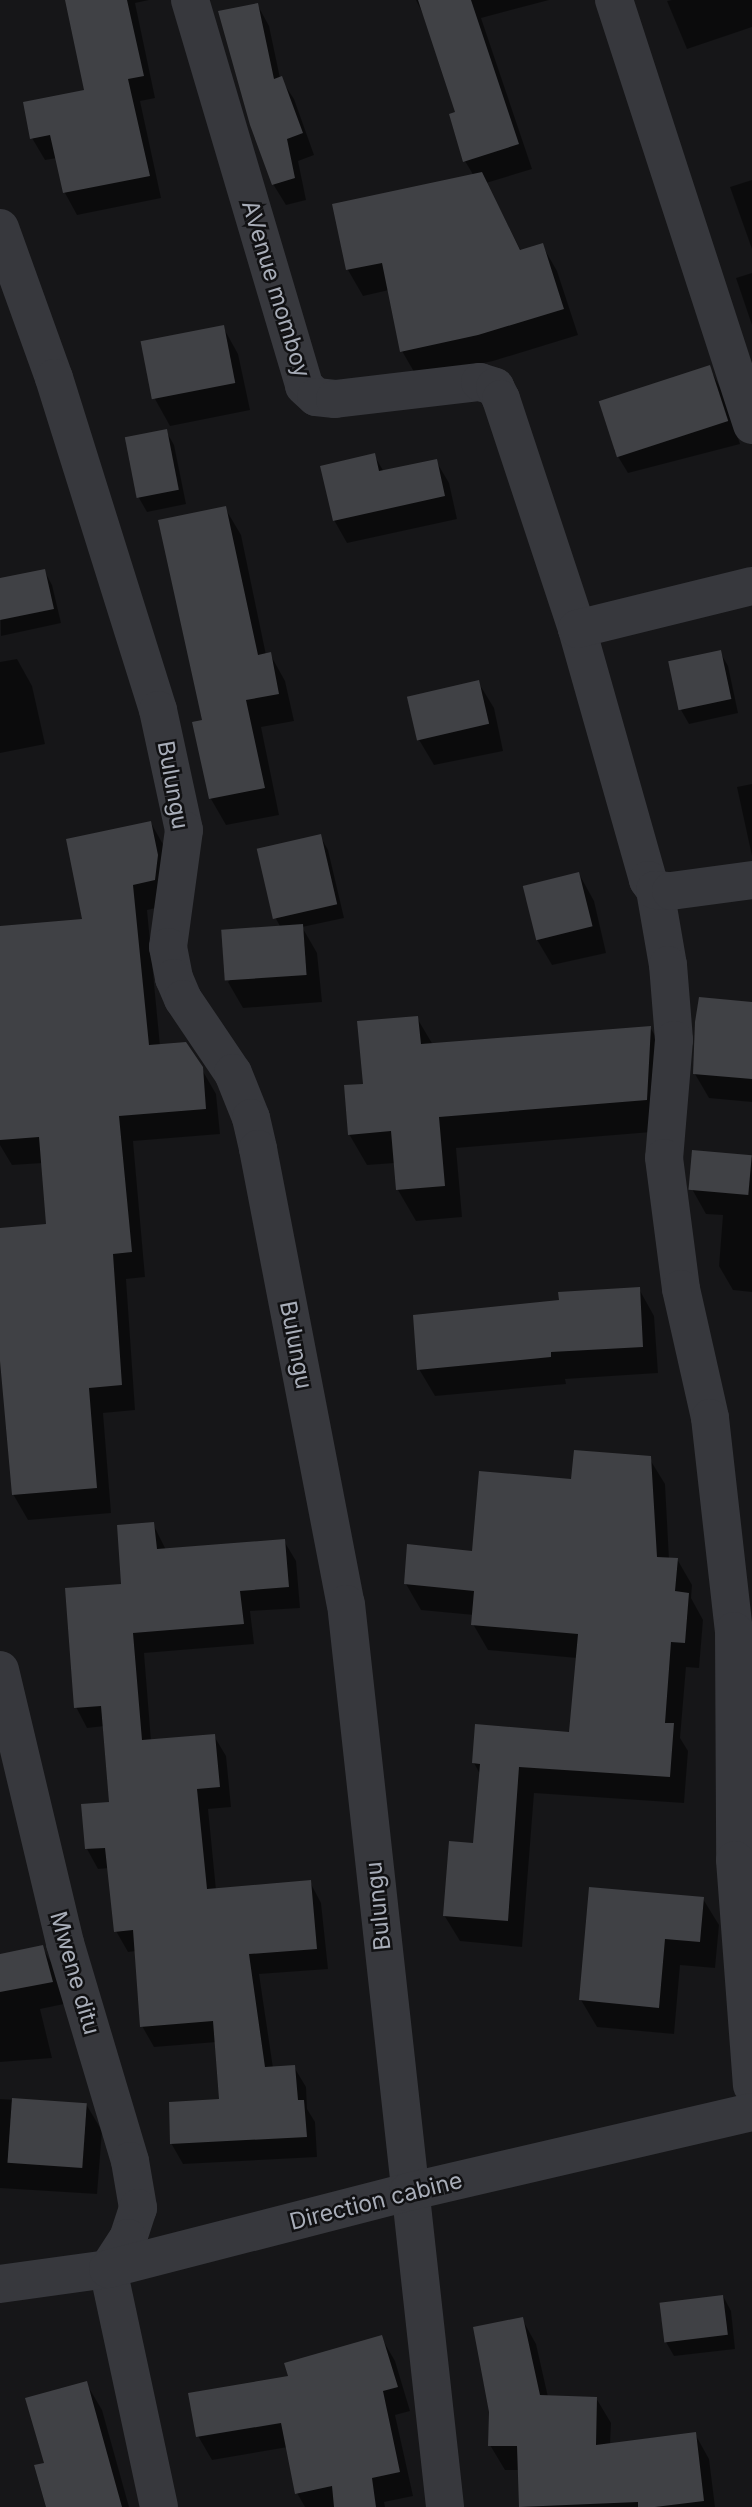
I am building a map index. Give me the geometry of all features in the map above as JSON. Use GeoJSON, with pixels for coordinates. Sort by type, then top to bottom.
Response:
{"type":"FeatureCollection","features":[{"type":"Feature","properties":{"kind":"street","name":"AVenue momboy"},"geometry":{"type":"LineString","coordinates":[[190,0],[304,386],[316,397],[335,398],[480,382],[495,387],[577,629]]}},
{"type":"Feature","properties":{"kind":"street"},"geometry":{"type":"LineString","coordinates":[[614,0],[752,425]]}},
{"type":"Feature","properties":{"kind":"street","name":"Bulungu"},"geometry":{"type":"LineString","coordinates":[[0,228],[54,379],[158,710],[184,830],[168,947],[174,978],[183,999],[233,1073],[251,1118],[258,1149],[346,1604],[408,2192],[445,2507]]}},
{"type":"Feature","properties":{"kind":"street"},"geometry":{"type":"LineString","coordinates":[[752,586],[577,629],[648,880],[655,890],[668,965],[674,1040],[664,1158],[681,1289],[710,1418],[734,1632],[735,1860],[752,2085]]}},
{"type":"Feature","properties":{"kind":"street"},"geometry":{"type":"LineString","coordinates":[[655,890],[671,891],[752,880]]}},
{"type":"Feature","properties":{"kind":"street","name":"Mwene ditu"},"geometry":{"type":"LineString","coordinates":[[0,1670],[65,1943],[130,2161],[138,2208],[128,2238],[108,2269]]}},
{"type":"Feature","properties":{"kind":"street","name":"Direction cabine"},"geometry":{"type":"LineString","coordinates":[[0,2284],[108,2269],[408,2192],[752,2112]]}},
{"type":"Feature","properties":{"kind":"street"},"geometry":{"type":"LineString","coordinates":[[108,2269],[159,2507]]}},
{"type":"Feature","properties":{"kind":"building"},"geometry":{"type":"Polygon","coordinates":[[[65,0],[127,0],[144,76],[128,79],[150,176],[63,193],[50,135],[30,139],[23,102],[84,90],[65,0]]]}},
{"type":"Feature","properties":{"kind":"building"},"geometry":{"type":"Polygon","coordinates":[[[418,0],[471,0],[519,144],[463,162],[449,114],[455,112],[418,0]]]}},
{"type":"Feature","properties":{"kind":"building"},"geometry":{"type":"Polygon","coordinates":[[[258,3],[274,79],[282,76],[303,133],[287,139],[295,178],[272,185],[250,125],[218,11],[258,3]]]}},
{"type":"Feature","properties":{"kind":"building"},"geometry":{"type":"Polygon","coordinates":[[[482,172],[520,250],[543,243],[564,309],[478,335],[400,352],[382,263],[346,270],[332,204],[482,172]]]}},
{"type":"Feature","properties":{"kind":"building"},"geometry":{"type":"Polygon","coordinates":[[[224,325],[235,383],[152,399],[141,341],[224,325]]]}},
{"type":"Feature","properties":{"kind":"building"},"geometry":{"type":"Polygon","coordinates":[[[710,365],[728,421],[617,457],[599,401],[710,365]]]}},
{"type":"Feature","properties":{"kind":"building"},"geometry":{"type":"Polygon","coordinates":[[[167,429],[179,490],[137,498],[125,437],[167,429]]]}},
{"type":"Feature","properties":{"kind":"building"},"geometry":{"type":"Polygon","coordinates":[[[375,453],[379,471],[437,459],[445,496],[333,521],[320,466],[375,453]]]}},
{"type":"Feature","properties":{"kind":"building"},"geometry":{"type":"Polygon","coordinates":[[[226,506],[258,655],[271,652],[279,694],[246,700],[265,788],[209,799],[192,722],[202,720],[158,520],[226,506]]]}},
{"type":"Feature","properties":{"kind":"building"},"geometry":{"type":"Polygon","coordinates":[[[45,569],[54,609],[0,620],[0,578],[45,569]]]}},
{"type":"Feature","properties":{"kind":"building"},"geometry":{"type":"Polygon","coordinates":[[[721,650],[731,699],[679,710],[668,661],[721,650]]]}},
{"type":"Feature","properties":{"kind":"building"},"geometry":{"type":"Polygon","coordinates":[[[479,680],[489,724],[417,740],[407,697],[479,680]]]}},
{"type":"Feature","properties":{"kind":"building"},"geometry":{"type":"Polygon","coordinates":[[[151,821],[158,855],[155,880],[133,885],[149,1045],[186,1042],[203,1067],[206,1109],[119,1116],[132,1252],[113,1254],[122,1385],[89,1388],[97,1488],[12,1495],[0,1361],[0,1228],[46,1224],[39,1137],[0,1140],[0,926],[82,919],[66,839],[151,821]]]}},
{"type":"Feature","properties":{"kind":"building"},"geometry":{"type":"Polygon","coordinates":[[[321,834],[337,904],[273,919],[257,849],[321,834]]]}},
{"type":"Feature","properties":{"kind":"building"},"geometry":{"type":"Polygon","coordinates":[[[579,872],[593,926],[536,940],[523,886],[579,872]]]}},
{"type":"Feature","properties":{"kind":"building"},"geometry":{"type":"Polygon","coordinates":[[[303,924],[307,975],[225,981],[221,930],[303,924]]]}},
{"type":"Feature","properties":{"kind":"building"},"geometry":{"type":"Polygon","coordinates":[[[699,997],[752,1002],[752,1079],[693,1074],[699,997]]]}},
{"type":"Feature","properties":{"kind":"building"},"geometry":{"type":"Polygon","coordinates":[[[418,1016],[421,1044],[651,1026],[647,1100],[439,1117],[445,1186],[396,1190],[391,1131],[348,1135],[344,1085],[363,1084],[357,1021],[418,1016]]]}},
{"type":"Feature","properties":{"kind":"building"},"geometry":{"type":"Polygon","coordinates":[[[692,1150],[752,1155],[748,1195],[689,1190],[692,1150]]]}},
{"type":"Feature","properties":{"kind":"building"},"geometry":{"type":"Polygon","coordinates":[[[640,1287],[643,1347],[551,1352],[551,1357],[417,1370],[413,1315],[559,1300],[558,1292],[640,1287]]]}},
{"type":"Feature","properties":{"kind":"building"},"geometry":{"type":"Polygon","coordinates":[[[574,1450],[651,1456],[657,1557],[678,1558],[675,1591],[689,1593],[685,1643],[671,1642],[665,1723],[674,1723],[670,1777],[519,1767],[508,1921],[443,1916],[449,1841],[473,1843],[480,1764],[472,1763],[475,1724],[569,1732],[578,1634],[471,1625],[474,1591],[404,1584],[407,1544],[472,1551],[479,1471],[571,1479],[574,1450]]]}},
{"type":"Feature","properties":{"kind":"building"},"geometry":{"type":"Polygon","coordinates":[[[154,1522],[157,1549],[285,1539],[289,1587],[240,1591],[244,1624],[133,1633],[142,1740],[215,1734],[220,1787],[197,1789],[207,1889],[311,1880],[317,1949],[249,1954],[265,2067],[295,2065],[298,2100],[304,2100],[307,2137],[170,2144],[169,2102],[219,2099],[213,2021],[140,2027],[133,1930],[114,1932],[105,1848],[85,1849],[81,1804],[109,1802],[101,1706],[74,1708],[65,1588],[121,1584],[117,1525],[154,1522]]]}},
{"type":"Feature","properties":{"kind":"building"},"geometry":{"type":"Polygon","coordinates":[[[589,1887],[704,1897],[700,1942],[665,1939],[659,2008],[579,2000],[589,1887]]]}},
{"type":"Feature","properties":{"kind":"building"},"geometry":{"type":"Polygon","coordinates":[[[43,1945],[53,1982],[0,1992],[0,1954],[43,1945]]]}},
{"type":"Feature","properties":{"kind":"building"},"geometry":{"type":"Polygon","coordinates":[[[12,2098],[87,2103],[82,2168],[7,2163],[12,2098]]]}},
{"type":"Feature","properties":{"kind":"building"},"geometry":{"type":"Polygon","coordinates":[[[723,2295],[728,2335],[664,2343],[659,2303],[723,2295]]]}},
{"type":"Feature","properties":{"kind":"building"},"geometry":{"type":"Polygon","coordinates":[[[523,2317],[540,2395],[597,2397],[596,2445],[696,2432],[704,2501],[655,2507],[638,2507],[638,2502],[519,2507],[517,2446],[488,2446],[489,2412],[473,2327],[523,2317]]]}},
{"type":"Feature","properties":{"kind":"building"},"geometry":{"type":"Polygon","coordinates":[[[382,2335],[398,2387],[383,2391],[400,2472],[372,2478],[376,2507],[334,2507],[332,2486],[295,2494],[281,2423],[196,2437],[188,2393],[288,2376],[284,2363],[382,2335]]]}},
{"type":"Feature","properties":{"kind":"building"},"geometry":{"type":"Polygon","coordinates":[[[87,2381],[122,2507],[46,2507],[34,2465],[44,2463],[25,2398],[87,2381]]]}}]}
